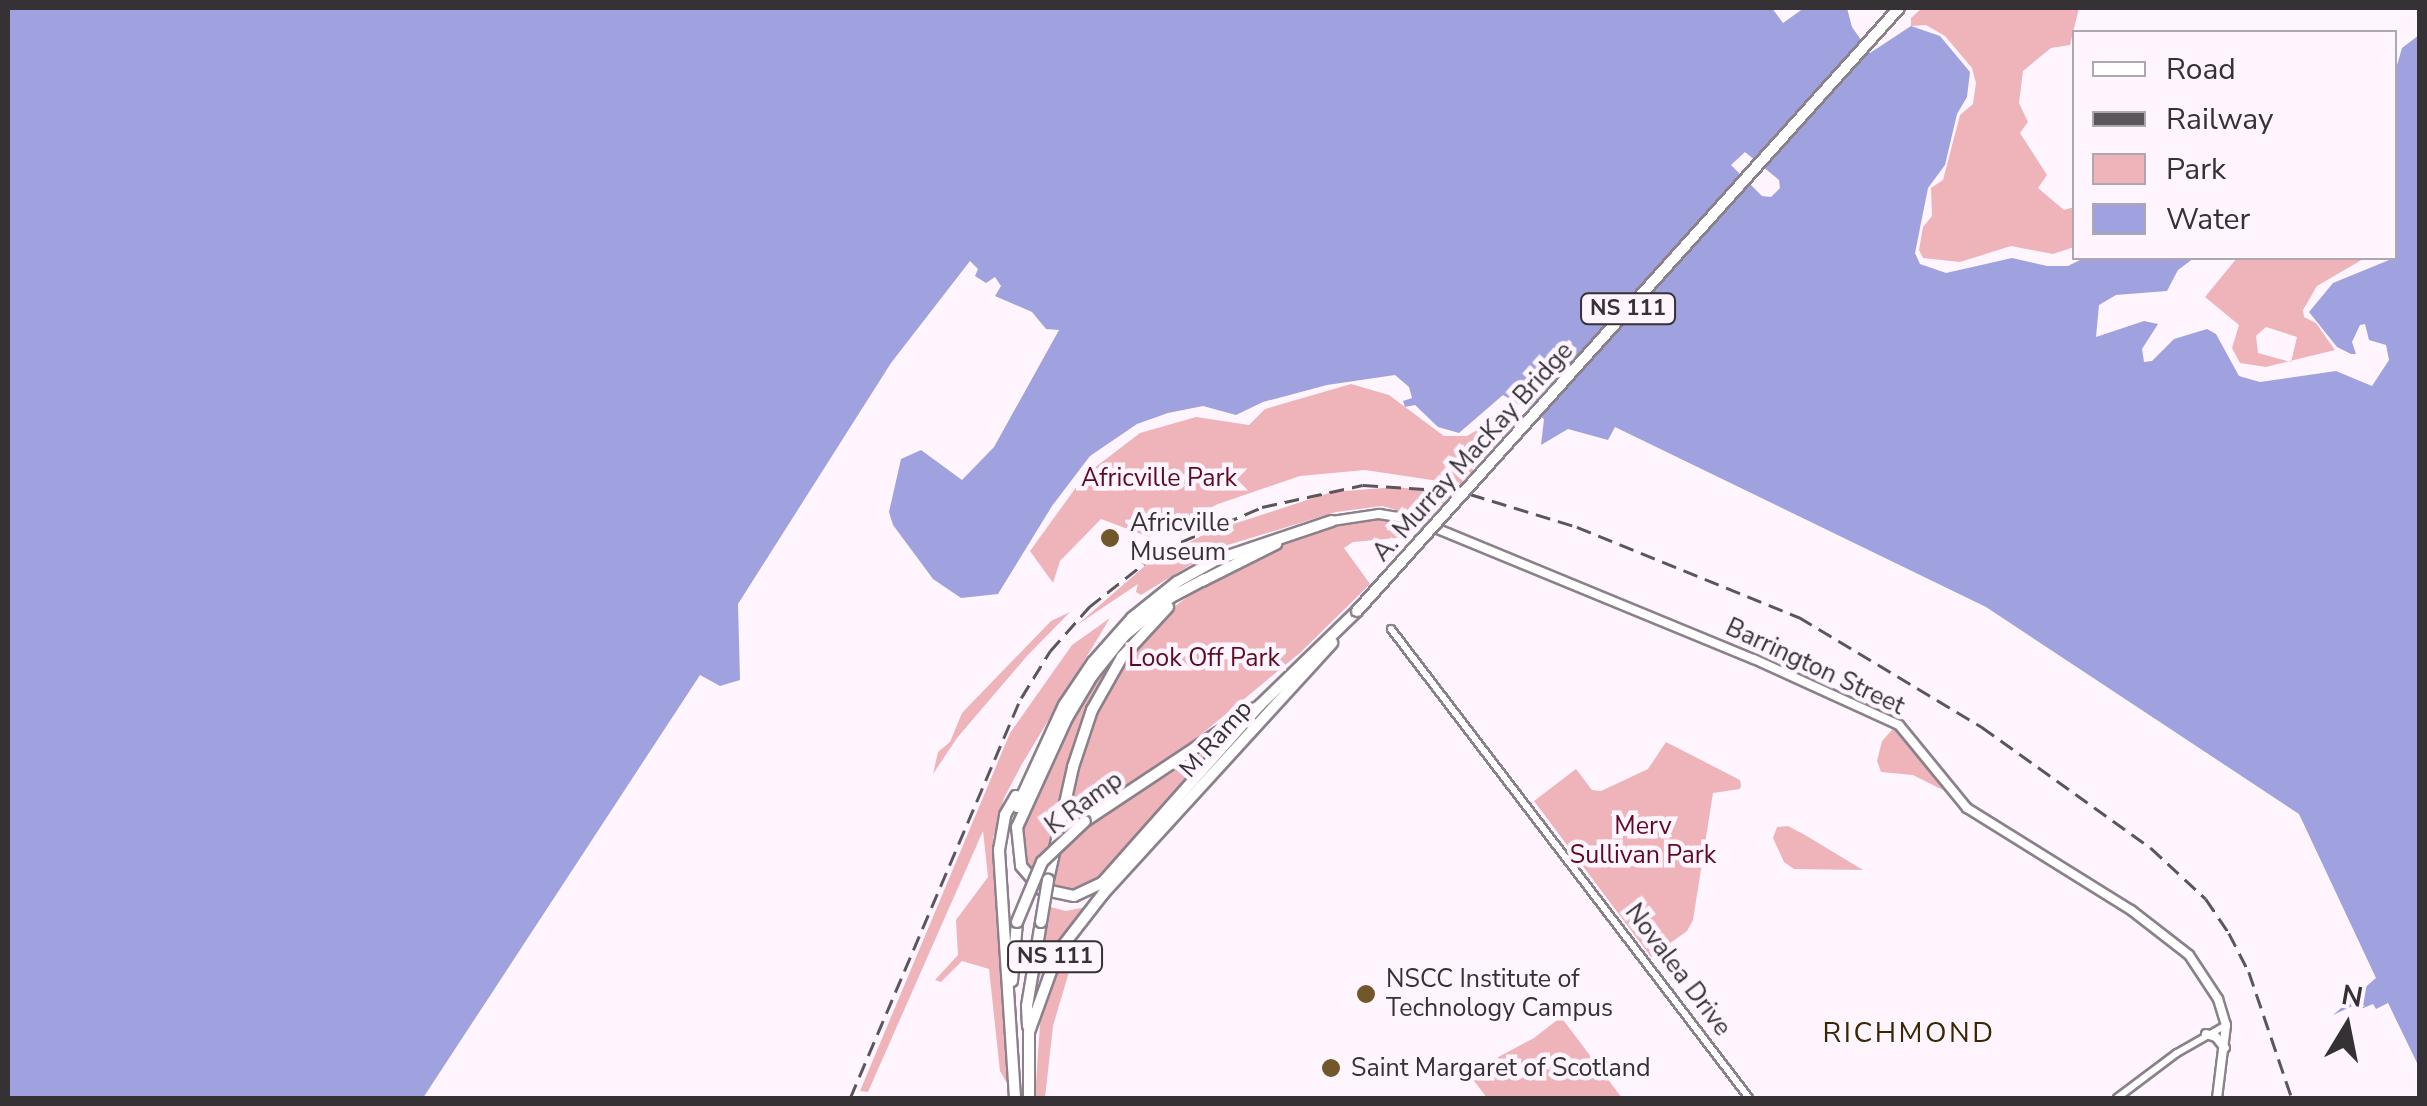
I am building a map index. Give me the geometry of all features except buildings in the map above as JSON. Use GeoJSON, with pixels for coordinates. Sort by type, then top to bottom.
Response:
{"type":"FeatureCollection","features":[{"type":"Feature","properties":{"kind":"highway","name":"A. Murray MacKay Bridge"},"geometry":{"type":"LineString","coordinates":[[1357,611],[1900,8]]}},
{"type":"Feature","properties":{"kind":"highway"},"geometry":{"type":"LineString","coordinates":[[1260,705],[1098,887],[1080,895],[1060,896],[1041,889],[1027,876],[1016,848],[1020,816],[1092,676],[1139,622],[1205,579],[1332,521]]}},
{"type":"Feature","properties":{"kind":"highway"},"geometry":{"type":"LineString","coordinates":[[1015,1098],[1011,987],[999,850],[1005,814],[1078,683],[1143,608],[1216,560],[1332,521]]}},
{"type":"Feature","properties":{"kind":"highway"},"geometry":{"type":"LineString","coordinates":[[1029,1032],[1026,1006],[1048,880],[1072,767],[1098,696],[1142,633],[1205,579]]}},
{"type":"Feature","properties":{"kind":"highway","name":"NS 111"},"geometry":{"type":"LineString","coordinates":[[1260,705],[1357,611]]}},
{"type":"Feature","properties":{"kind":"highway","name":"M Ramp"},"geometry":{"type":"LineString","coordinates":[[1103,894],[1357,611]]}},
{"type":"Feature","properties":{"kind":"highway","name":"K Ramp"},"geometry":{"type":"LineString","coordinates":[[1011,987],[1017,922],[1042,862],[1086,821],[1260,705]]}},
{"type":"Feature","properties":{"kind":"highway"},"geometry":{"type":"LineString","coordinates":[[1023,787],[1010,837],[1013,862],[1022,880],[1038,894],[1060,902],[1103,894]]}},
{"type":"Feature","properties":{"kind":"highway","name":"NS 111"},"geometry":{"type":"LineString","coordinates":[[1028,1098],[1029,1032],[1058,952],[1103,894]]}},
{"type":"Feature","properties":{"kind":"main road","name":"Barrington Street"},"geometry":{"type":"LineString","coordinates":[[1332,521],[1356,515],[1390,515],[1475,544],[1892,720],[1912,736],[1966,808],[2131,910],[2189,956],[2212,986],[2226,1025],[2226,1050],[2217,1098]]}},
{"type":"Feature","properties":{"kind":"main road"},"geometry":{"type":"LineString","coordinates":[[2206,1034],[2216,1036],[2226,1050]]}},
{"type":"Feature","properties":{"kind":"street","name":"Novalea Drive"},"geometry":{"type":"LineString","coordinates":[[1391,629],[1749,1098]]}},
{"type":"Feature","properties":{"kind":"street"},"geometry":{"type":"LineString","coordinates":[[2118,1098],[2206,1034],[2226,1025]]}},
{"type":"Feature","properties":{"kind":"green space"},"geometry":{"type":"Polygon","coordinates":[[[1922,8],[2079,8],[2070,45],[2051,48],[2023,71],[2019,103],[2028,122],[2020,133],[2047,175],[2038,188],[2064,210],[2072,208],[2072,248],[2053,254],[2011,246],[1960,262],[1923,258],[1919,250],[1923,227],[1932,216],[1931,188],[1943,180],[1960,115],[1973,104],[1976,83],[1972,68],[1945,36],[1926,25],[1911,26],[1911,18],[1922,8]]]}},
{"type":"Feature","properties":{"kind":"green space"},"geometry":{"type":"Polygon","coordinates":[[[2235,260],[2362,260],[2317,286],[2303,310],[2304,317],[2316,323],[2335,350],[2291,361],[2297,337],[2266,327],[2256,336],[2258,353],[2289,361],[2266,367],[2240,363],[2232,348],[2239,325],[2205,297],[2235,260]]]}},
{"type":"Feature","properties":{"kind":"green space","name":"Africville Park"},"geometry":{"type":"Polygon","coordinates":[[[1351,384],[1389,395],[1444,436],[1467,436],[1484,426],[1496,429],[1465,485],[1365,470],[1300,476],[1218,504],[1149,537],[1101,519],[1060,561],[1053,583],[1030,551],[1085,475],[1140,433],[1196,417],[1249,425],[1265,409],[1351,384]]]}},
{"type":"Feature","properties":{"kind":"green space"},"geometry":{"type":"Polygon","coordinates":[[[1396,487],[1452,493],[1429,519],[1382,506],[1336,512],[1218,548],[1141,595],[1136,592],[1138,584],[1077,625],[1147,564],[1209,532],[1332,492],[1396,487]]]}},
{"type":"Feature","properties":{"kind":"green space","name":"Look Off Park"},"geometry":{"type":"Polygon","coordinates":[[[1377,515],[1417,522],[1407,537],[1353,542],[1344,548],[1370,584],[1301,652],[1192,742],[1197,744],[1071,824],[1076,834],[1201,754],[1248,718],[1105,879],[1086,893],[1050,893],[1072,784],[1102,692],[1155,621],[1213,578],[1267,551],[1347,519],[1377,515]]]}},
{"type":"Feature","properties":{"kind":"green space"},"geometry":{"type":"Polygon","coordinates":[[[1070,612],[957,738],[933,774],[938,752],[950,742],[962,713],[1051,621],[1070,612]]]}},
{"type":"Feature","properties":{"kind":"green space"},"geometry":{"type":"Polygon","coordinates":[[[1110,618],[1022,764],[1004,798],[993,838],[1008,1085],[1000,1071],[989,969],[962,961],[941,982],[935,980],[958,955],[956,920],[988,877],[983,831],[868,1092],[860,1091],[1010,733],[1072,645],[1110,618]]]}},
{"type":"Feature","properties":{"kind":"green space"},"geometry":{"type":"Polygon","coordinates":[[[1136,631],[1089,702],[1067,766],[1042,888],[1024,868],[1017,844],[1023,819],[1079,703],[1104,662],[1136,631]]]}},
{"type":"Feature","properties":{"kind":"green space"},"geometry":{"type":"Polygon","coordinates":[[[1893,729],[1905,738],[1943,790],[1913,775],[1881,772],[1877,761],[1882,741],[1893,729]]]}},
{"type":"Feature","properties":{"kind":"green space","name":"Merv Sullivan Park"},"geometry":{"type":"Polygon","coordinates":[[[1666,742],[1740,780],[1741,785],[1740,789],[1713,793],[1693,920],[1687,931],[1651,957],[1534,801],[1576,769],[1592,790],[1601,791],[1648,769],[1666,742]]]}},
{"type":"Feature","properties":{"kind":"green space"},"geometry":{"type":"Polygon","coordinates":[[[1788,826],[1863,870],[1794,869],[1784,862],[1773,838],[1777,827],[1788,826]]]}},
{"type":"Feature","properties":{"kind":"green space"},"geometry":{"type":"Polygon","coordinates":[[[1047,906],[1066,911],[1091,906],[1063,935],[1041,974],[1031,1006],[1047,906]]]}},
{"type":"Feature","properties":{"kind":"green space"},"geometry":{"type":"Polygon","coordinates":[[[1066,953],[1074,955],[1053,1026],[1045,1098],[1035,1098],[1040,1024],[1053,977],[1066,953]]]}},
{"type":"Feature","properties":{"kind":"green space"},"geometry":{"type":"Polygon","coordinates":[[[1561,1017],[1622,1098],[1487,1098],[1468,1073],[1534,1038],[1561,1017]]]}},
{"type":"Feature","properties":{"kind":"water"},"geometry":{"type":"Polygon","coordinates":[[[8,8],[1772,8],[1783,23],[1804,8],[1847,8],[1852,27],[1870,53],[1911,26],[1940,36],[1970,72],[1967,97],[1957,114],[1945,165],[1928,188],[1915,253],[1920,264],[1946,273],[2012,258],[2047,266],[2068,266],[2080,260],[2191,260],[2178,270],[2167,291],[2116,295],[2099,305],[2096,337],[2144,321],[2158,324],[2142,349],[2144,362],[2152,361],[2174,339],[2207,329],[2216,334],[2239,376],[2260,382],[2336,371],[2372,386],[2389,360],[2386,345],[2369,340],[2365,324],[2360,325],[2352,342],[2356,354],[2351,354],[2337,347],[2309,312],[2333,283],[2397,260],[2397,65],[2402,48],[2419,35],[2419,1067],[2388,1003],[2376,1009],[2373,1004],[2361,1009],[2355,1005],[2333,1015],[2376,978],[2299,814],[1986,607],[1615,427],[1608,440],[1568,429],[1541,445],[1544,419],[1503,395],[1459,433],[1438,427],[1415,405],[1405,407],[1403,401],[1412,398],[1409,387],[1395,375],[1327,385],[1263,402],[1236,415],[1203,406],[1168,413],[1137,424],[1090,456],[1052,506],[998,594],[961,598],[933,579],[893,525],[889,512],[901,459],[921,450],[962,480],[994,447],[1059,330],[1046,329],[1032,312],[995,296],[1001,286],[995,277],[986,283],[975,276],[978,269],[970,261],[891,363],[738,604],[740,680],[720,686],[700,675],[423,1098],[8,1098],[8,8]],[[1745,152],[1731,165],[1762,196],[1771,197],[1780,188],[1779,180],[1745,152]]]}},
{"type":"Feature","properties":{"kind":"railway"},"geometry":{"type":"LineString","coordinates":[[850,1098],[1021,698],[1050,651],[1089,607],[1160,551],[1262,507],[1363,485],[1456,491]]}},
{"type":"Feature","properties":{"kind":"railway"},"geometry":{"type":"LineString","coordinates":[[1470,494],[1577,527],[1799,617],[1982,727],[2151,848],[2206,899],[2229,933],[2249,972],[2292,1098]]}},
{"type":"Feature","properties":{"kind":"place","name":"Africville Museum"},"geometry":{"type":"Point","coordinates":[1110,538]}},
{"type":"Feature","properties":{"kind":"place","name":"NSCC Institute of Technology Campus"},"geometry":{"type":"Point","coordinates":[1366,994]}},
{"type":"Feature","properties":{"kind":"place","name":"Saint Margaret of Scotland"},"geometry":{"type":"Point","coordinates":[1331,1068]}},
{"type":"Feature","properties":{"kind":"district","name":"RICHMOND"},"geometry":{"type":"Point","coordinates":[1909,1033]}}]}
